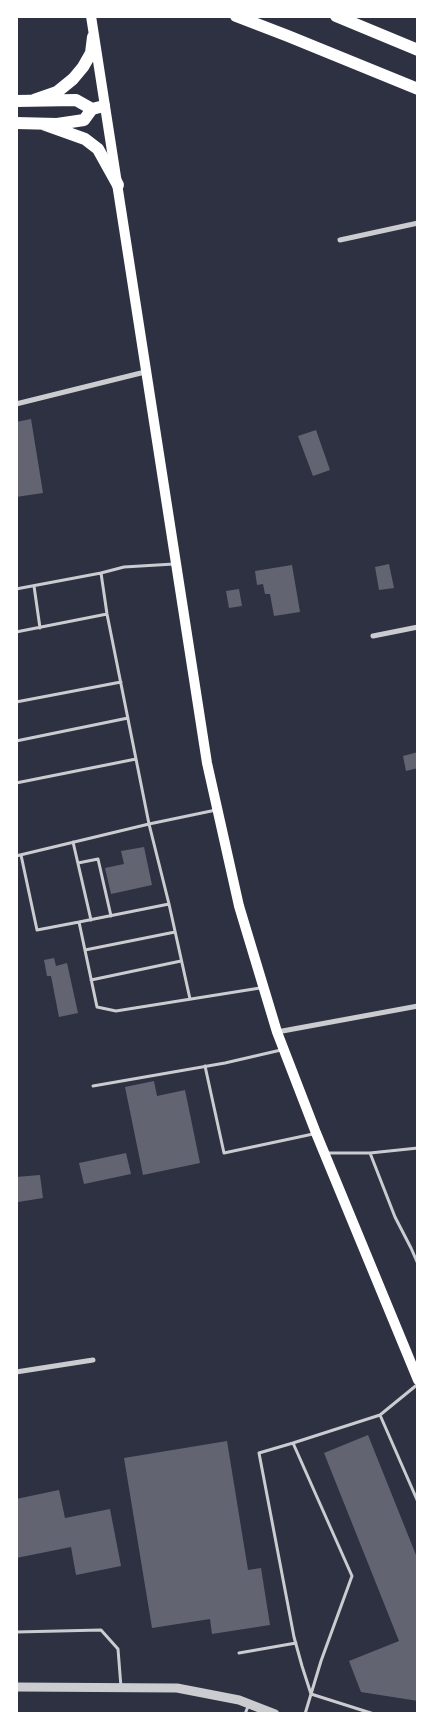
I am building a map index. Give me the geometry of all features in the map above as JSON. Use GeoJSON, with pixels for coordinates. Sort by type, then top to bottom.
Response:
{"type":"FeatureCollection","features":[{"type":"Feature","properties":{"kind":"highway"},"geometry":{"type":"LineString","coordinates":[[236,16],[315,46],[418,89]]}},
{"type":"Feature","properties":{"kind":"highway"},"geometry":{"type":"LineString","coordinates":[[336,16],[418,50]]}},
{"type":"Feature","properties":{"kind":"highway"},"geometry":{"type":"LineString","coordinates":[[34,100],[57,92],[73,79],[91,54],[93,37]]}},
{"type":"Feature","properties":{"kind":"highway"},"geometry":{"type":"LineString","coordinates":[[16,101],[76,100],[98,108],[84,120],[57,124],[16,123]]}},
{"type":"Feature","properties":{"kind":"highway"},"geometry":{"type":"LineString","coordinates":[[43,124],[85,139],[98,149],[118,185]]}},
{"type":"Feature","properties":{"kind":"main road"},"geometry":{"type":"LineString","coordinates":[[91,16],[98,108],[118,185],[145,372],[207,763],[239,906],[277,1032],[316,1133],[418,1380]]}},
{"type":"Feature","properties":{"kind":"street"},"geometry":{"type":"LineString","coordinates":[[340,240],[418,223]]}},
{"type":"Feature","properties":{"kind":"street"},"geometry":{"type":"LineString","coordinates":[[16,404],[145,372]]}},
{"type":"Feature","properties":{"kind":"street"},"geometry":{"type":"LineString","coordinates":[[372,636],[418,628]]}},
{"type":"Feature","properties":{"kind":"street"},"geometry":{"type":"LineString","coordinates":[[277,1032],[418,1006]]}},
{"type":"Feature","properties":{"kind":"street"},"geometry":{"type":"LineString","coordinates":[[16,1372],[93,1360]]}},
{"type":"Feature","properties":{"kind":"street"},"geometry":{"type":"LineString","coordinates":[[16,1687],[177,1688],[239,1700],[275,1714]]}},
{"type":"Feature","properties":{"kind":"lane"},"geometry":{"type":"LineString","coordinates":[[16,589],[124,567],[175,564]]}},
{"type":"Feature","properties":{"kind":"lane"},"geometry":{"type":"LineString","coordinates":[[101,573],[107,614],[149,824],[190,999]]}},
{"type":"Feature","properties":{"kind":"lane"},"geometry":{"type":"LineString","coordinates":[[34,586],[40,628]]}},
{"type":"Feature","properties":{"kind":"lane"},"geometry":{"type":"LineString","coordinates":[[16,632],[107,614]]}},
{"type":"Feature","properties":{"kind":"lane"},"geometry":{"type":"LineString","coordinates":[[16,702],[121,682]]}},
{"type":"Feature","properties":{"kind":"lane"},"geometry":{"type":"LineString","coordinates":[[16,741],[128,718]]}},
{"type":"Feature","properties":{"kind":"lane"},"geometry":{"type":"LineString","coordinates":[[16,783],[136,758]]}},
{"type":"Feature","properties":{"kind":"lane"},"geometry":{"type":"LineString","coordinates":[[16,856],[149,824],[217,810]]}},
{"type":"Feature","properties":{"kind":"lane"},"geometry":{"type":"LineString","coordinates":[[73,842],[91,920]]}},
{"type":"Feature","properties":{"kind":"lane"},"geometry":{"type":"LineString","coordinates":[[21,855],[38,930],[169,904]]}},
{"type":"Feature","properties":{"kind":"lane"},"geometry":{"type":"LineString","coordinates":[[78,864],[98,859],[111,916]]}},
{"type":"Feature","properties":{"kind":"lane"},"geometry":{"type":"LineString","coordinates":[[79,922],[97,1007],[116,1011],[264,987]]}},
{"type":"Feature","properties":{"kind":"lane"},"geometry":{"type":"LineString","coordinates":[[85,950],[175,932]]}},
{"type":"Feature","properties":{"kind":"lane"},"geometry":{"type":"LineString","coordinates":[[91,980],[182,961]]}},
{"type":"Feature","properties":{"kind":"lane"},"geometry":{"type":"LineString","coordinates":[[93,1086],[284,1050]]}},
{"type":"Feature","properties":{"kind":"lane"},"geometry":{"type":"LineString","coordinates":[[205,1066],[224,1153],[316,1133]]}},
{"type":"Feature","properties":{"kind":"lane"},"geometry":{"type":"LineString","coordinates":[[325,1153],[370,1153],[418,1148]]}},
{"type":"Feature","properties":{"kind":"lane"},"geometry":{"type":"LineString","coordinates":[[370,1153],[395,1217],[418,1264]]}},
{"type":"Feature","properties":{"kind":"lane"},"geometry":{"type":"LineString","coordinates":[[311,1694],[296,1643],[259,1453],[380,1415],[418,1384]]}},
{"type":"Feature","properties":{"kind":"lane"},"geometry":{"type":"LineString","coordinates":[[380,1415],[418,1502]]}},
{"type":"Feature","properties":{"kind":"lane"},"geometry":{"type":"LineString","coordinates":[[293,1443],[352,1576],[305,1714]]}},
{"type":"Feature","properties":{"kind":"lane"},"geometry":{"type":"LineString","coordinates":[[16,1632],[100,1630],[118,1649],[121,1688]]}},
{"type":"Feature","properties":{"kind":"lane"},"geometry":{"type":"LineString","coordinates":[[239,1653],[296,1643]]}},
{"type":"Feature","properties":{"kind":"lane"},"geometry":{"type":"LineString","coordinates":[[311,1694],[374,1714]]}},
{"type":"Feature","properties":{"kind":"lane"},"geometry":{"type":"LineString","coordinates":[[245,1714],[250,1704]]}},
{"type":"Feature","properties":{"kind":"building"},"geometry":{"type":"Polygon","coordinates":[[[31,419],[43,493],[16,497],[16,422],[31,419]]]}},
{"type":"Feature","properties":{"kind":"building"},"geometry":{"type":"Polygon","coordinates":[[[316,430],[330,470],[313,476],[298,436],[316,430]]]}},
{"type":"Feature","properties":{"kind":"building"},"geometry":{"type":"Polygon","coordinates":[[[389,564],[394,588],[379,590],[375,567],[389,564]]]}},
{"type":"Feature","properties":{"kind":"building"},"geometry":{"type":"Polygon","coordinates":[[[292,565],[300,612],[274,616],[270,594],[265,594],[263,584],[257,585],[255,571],[292,565]]]}},
{"type":"Feature","properties":{"kind":"building"},"geometry":{"type":"Polygon","coordinates":[[[239,589],[242,606],[229,608],[226,591],[239,589]]]}},
{"type":"Feature","properties":{"kind":"building"},"geometry":{"type":"Polygon","coordinates":[[[418,752],[418,768],[406,771],[403,756],[418,752]]]}},
{"type":"Feature","properties":{"kind":"building"},"geometry":{"type":"Polygon","coordinates":[[[144,847],[152,885],[111,894],[105,868],[124,864],[121,851],[144,847]]]}},
{"type":"Feature","properties":{"kind":"building"},"geometry":{"type":"Polygon","coordinates":[[[54,958],[56,966],[67,963],[78,1013],[59,1017],[51,976],[47,976],[44,960],[54,958]]]}},
{"type":"Feature","properties":{"kind":"building"},"geometry":{"type":"Polygon","coordinates":[[[154,1081],[157,1096],[185,1090],[200,1163],[143,1175],[125,1087],[154,1081]]]}},
{"type":"Feature","properties":{"kind":"building"},"geometry":{"type":"Polygon","coordinates":[[[126,1153],[131,1174],[84,1184],[79,1163],[126,1153]]]}},
{"type":"Feature","properties":{"kind":"building"},"geometry":{"type":"Polygon","coordinates":[[[40,1175],[43,1198],[18,1202],[16,1177],[40,1175]]]}},
{"type":"Feature","properties":{"kind":"building"},"geometry":{"type":"Polygon","coordinates":[[[368,1435],[418,1560],[418,1701],[361,1692],[349,1661],[399,1641],[324,1453],[368,1435]]]}},
{"type":"Feature","properties":{"kind":"building"},"geometry":{"type":"Polygon","coordinates":[[[227,1441],[248,1570],[261,1568],[270,1625],[212,1634],[210,1619],[152,1628],[124,1458],[227,1441]]]}},
{"type":"Feature","properties":{"kind":"building"},"geometry":{"type":"Polygon","coordinates":[[[59,1490],[65,1518],[110,1509],[121,1566],[76,1575],[71,1547],[16,1558],[16,1499],[59,1490]]]}}]}
